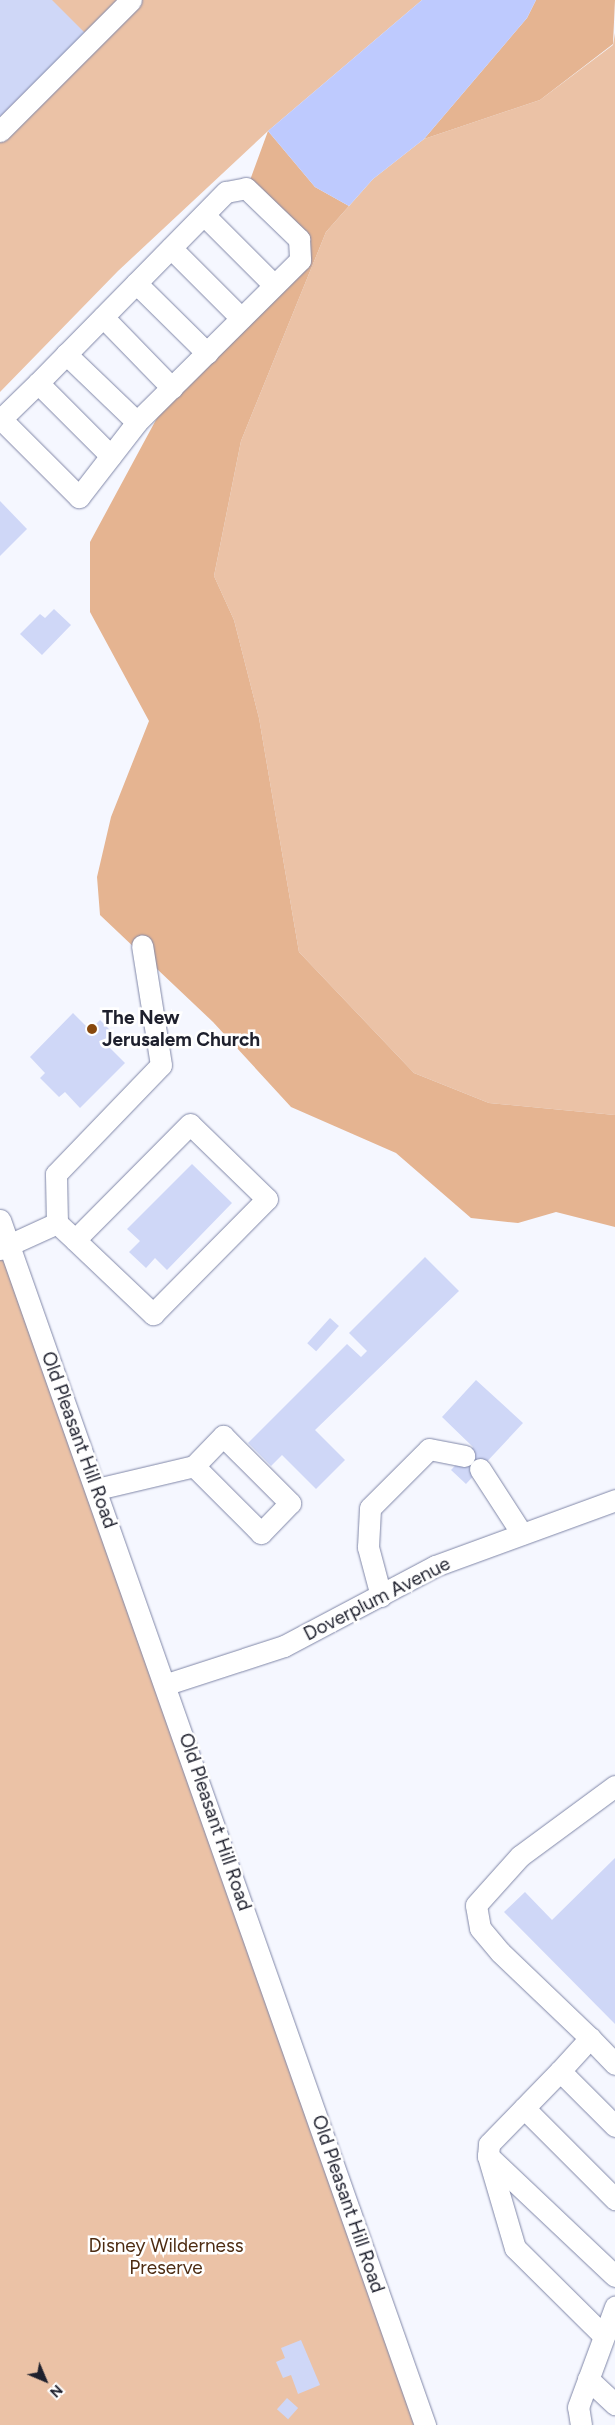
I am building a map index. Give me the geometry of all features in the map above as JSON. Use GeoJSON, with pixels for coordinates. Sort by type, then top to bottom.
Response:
{"type":"FeatureCollection","features":[{"type":"Feature","properties":{"kind":"street"},"geometry":{"type":"LineString","coordinates":[[0,131],[130,0]]}},
{"type":"Feature","properties":{"kind":"street"},"geometry":{"type":"LineString","coordinates":[[246,188],[299,240],[300,260],[137,422],[79,497],[1,420],[171,248],[226,192],[246,188]]}},
{"type":"Feature","properties":{"kind":"street"},"geometry":{"type":"LineString","coordinates":[[204,215],[274,285]]}},
{"type":"Feature","properties":{"kind":"street"},"geometry":{"type":"LineString","coordinates":[[171,248],[241,318]]}},
{"type":"Feature","properties":{"kind":"street"},"geometry":{"type":"LineString","coordinates":[[136,283],[207,353]]}},
{"type":"Feature","properties":{"kind":"street"},"geometry":{"type":"LineString","coordinates":[[103,317],[172,388]]}},
{"type":"Feature","properties":{"kind":"street"},"geometry":{"type":"LineString","coordinates":[[66,354],[137,422]]}},
{"type":"Feature","properties":{"kind":"street"},"geometry":{"type":"LineString","coordinates":[[38,383],[111,456]]}},
{"type":"Feature","properties":{"kind":"street"},"geometry":{"type":"LineString","coordinates":[[75,1240],[190,1124],[267,1199],[153,1314],[57,1223],[56,1174],[161,1065],[142,945]]}},
{"type":"Feature","properties":{"kind":"street","name":"Old Pleasant Hill Road"},"geometry":{"type":"LineString","coordinates":[[0,1220],[4,1248],[97,1489],[167,1684],[425,2425]]}},
{"type":"Feature","properties":{"kind":"street"},"geometry":{"type":"LineString","coordinates":[[4,1248],[57,1223]]}},
{"type":"Feature","properties":{"kind":"street"},"geometry":{"type":"LineString","coordinates":[[97,1489],[194,1466],[223,1436],[290,1502],[261,1532],[194,1466]]}},
{"type":"Feature","properties":{"kind":"street"},"geometry":{"type":"LineString","coordinates":[[380,1596],[368,1547],[370,1508],[429,1449],[472,1463],[522,1534]]}},
{"type":"Feature","properties":{"kind":"street","name":"Doverplum Avenue"},"geometry":{"type":"LineString","coordinates":[[167,1684],[284,1646],[435,1566],[615,1500]]}},
{"type":"Feature","properties":{"kind":"street"},"geometry":{"type":"LineString","coordinates":[[615,1786],[520,1856],[476,1905],[480,1928],[500,1952],[615,2064]]}},
{"type":"Feature","properties":{"kind":"street"},"geometry":{"type":"LineString","coordinates":[[581,2425],[578,2407],[611,2324],[515,2248],[488,2156],[489,2144],[590,2038]]}},
{"type":"Feature","properties":{"kind":"street"},"geometry":{"type":"LineString","coordinates":[[560,2071],[615,2126]]}},
{"type":"Feature","properties":{"kind":"street"},"geometry":{"type":"LineString","coordinates":[[524,2108],[615,2199]]}},
{"type":"Feature","properties":{"kind":"street"},"geometry":{"type":"LineString","coordinates":[[488,2156],[615,2276]]}},
{"type":"Feature","properties":{"kind":"street"},"geometry":{"type":"LineString","coordinates":[[588,2379],[615,2404]]}},
{"type":"Feature","properties":{"kind":"green space"},"geometry":{"type":"Polygon","coordinates":[[[0,0],[422,0],[268,131],[118,271],[0,392],[0,0]]]}},
{"type":"Feature","properties":{"kind":"green space"},"geometry":{"type":"Polygon","coordinates":[[[615,33],[615,1115],[489,1103],[414,1073],[299,952],[259,718],[234,620],[214,576],[241,441],[326,232],[373,179],[424,139],[540,100],[613,45],[615,33]]]}},
{"type":"Feature","properties":{"kind":"green space","name":"Disney Wilderness Preserve"},"geometry":{"type":"Polygon","coordinates":[[[0,1250],[415,2425],[0,2425],[0,1250]]]}},
{"type":"Feature","properties":{"kind":"shaded area"},"geometry":{"type":"Polygon","coordinates":[[[536,0],[615,0],[613,44],[540,100],[424,139],[527,18],[536,0]]]}},
{"type":"Feature","properties":{"kind":"shaded area"},"geometry":{"type":"Polygon","coordinates":[[[268,131],[315,187],[349,206],[326,232],[241,441],[214,576],[234,620],[259,718],[299,952],[414,1073],[489,1103],[615,1115],[615,1227],[556,1212],[518,1223],[471,1218],[396,1153],[291,1107],[213,1022],[100,915],[97,877],[111,817],[149,721],[90,612],[90,542],[171,392],[298,250],[249,183],[268,131]]]}},
{"type":"Feature","properties":{"kind":"water"},"geometry":{"type":"Polygon","coordinates":[[[422,0],[536,0],[527,18],[424,139],[373,179],[349,206],[315,187],[268,131],[422,0]]]}},
{"type":"Feature","properties":{"kind":"building"},"geometry":{"type":"Polygon","coordinates":[[[0,0],[52,0],[85,33],[0,117],[0,0]]]}},
{"type":"Feature","properties":{"kind":"building"},"geometry":{"type":"Polygon","coordinates":[[[0,501],[27,529],[0,556],[0,501]]]}},
{"type":"Feature","properties":{"kind":"building"},"geometry":{"type":"Polygon","coordinates":[[[54,609],[71,625],[42,655],[20,634],[40,614],[45,618],[54,609]]]}},
{"type":"Feature","properties":{"kind":"building"},"geometry":{"type":"Polygon","coordinates":[[[73,1013],[90,1030],[100,1020],[116,1036],[107,1045],[125,1063],[80,1108],[65,1092],[59,1097],[40,1078],[45,1073],[30,1057],[73,1013]]]}},
{"type":"Feature","properties":{"kind":"building"},"geometry":{"type":"Polygon","coordinates":[[[192,1164],[232,1203],[167,1270],[155,1258],[146,1268],[129,1252],[140,1241],[127,1229],[192,1164]]]}},
{"type":"Feature","properties":{"kind":"building"},"geometry":{"type":"Polygon","coordinates":[[[425,1257],[459,1291],[315,1430],[345,1460],[316,1489],[282,1455],[271,1466],[248,1443],[347,1344],[361,1357],[367,1351],[349,1333],[425,1257]]]}},
{"type":"Feature","properties":{"kind":"building"},"geometry":{"type":"Polygon","coordinates":[[[330,1318],[339,1326],[316,1351],[307,1343],[330,1318]]]}},
{"type":"Feature","properties":{"kind":"building"},"geometry":{"type":"Polygon","coordinates":[[[476,1380],[523,1423],[466,1484],[451,1470],[473,1447],[442,1417],[476,1380]]]}},
{"type":"Feature","properties":{"kind":"building"},"geometry":{"type":"Polygon","coordinates":[[[615,1858],[615,2024],[504,1912],[525,1892],[552,1920],[615,1858]]]}},
{"type":"Feature","properties":{"kind":"building"},"geometry":{"type":"Polygon","coordinates":[[[301,2340],[320,2385],[298,2394],[291,2375],[283,2378],[276,2362],[285,2358],[281,2348],[301,2340]]]}},
{"type":"Feature","properties":{"kind":"building"},"geometry":{"type":"Polygon","coordinates":[[[287,2398],[298,2408],[288,2419],[277,2409],[287,2398]]]}},
{"type":"Feature","properties":{"kind":"place","name":"The New Jerusalem Church"},"geometry":{"type":"Point","coordinates":[92,1029]}}]}
